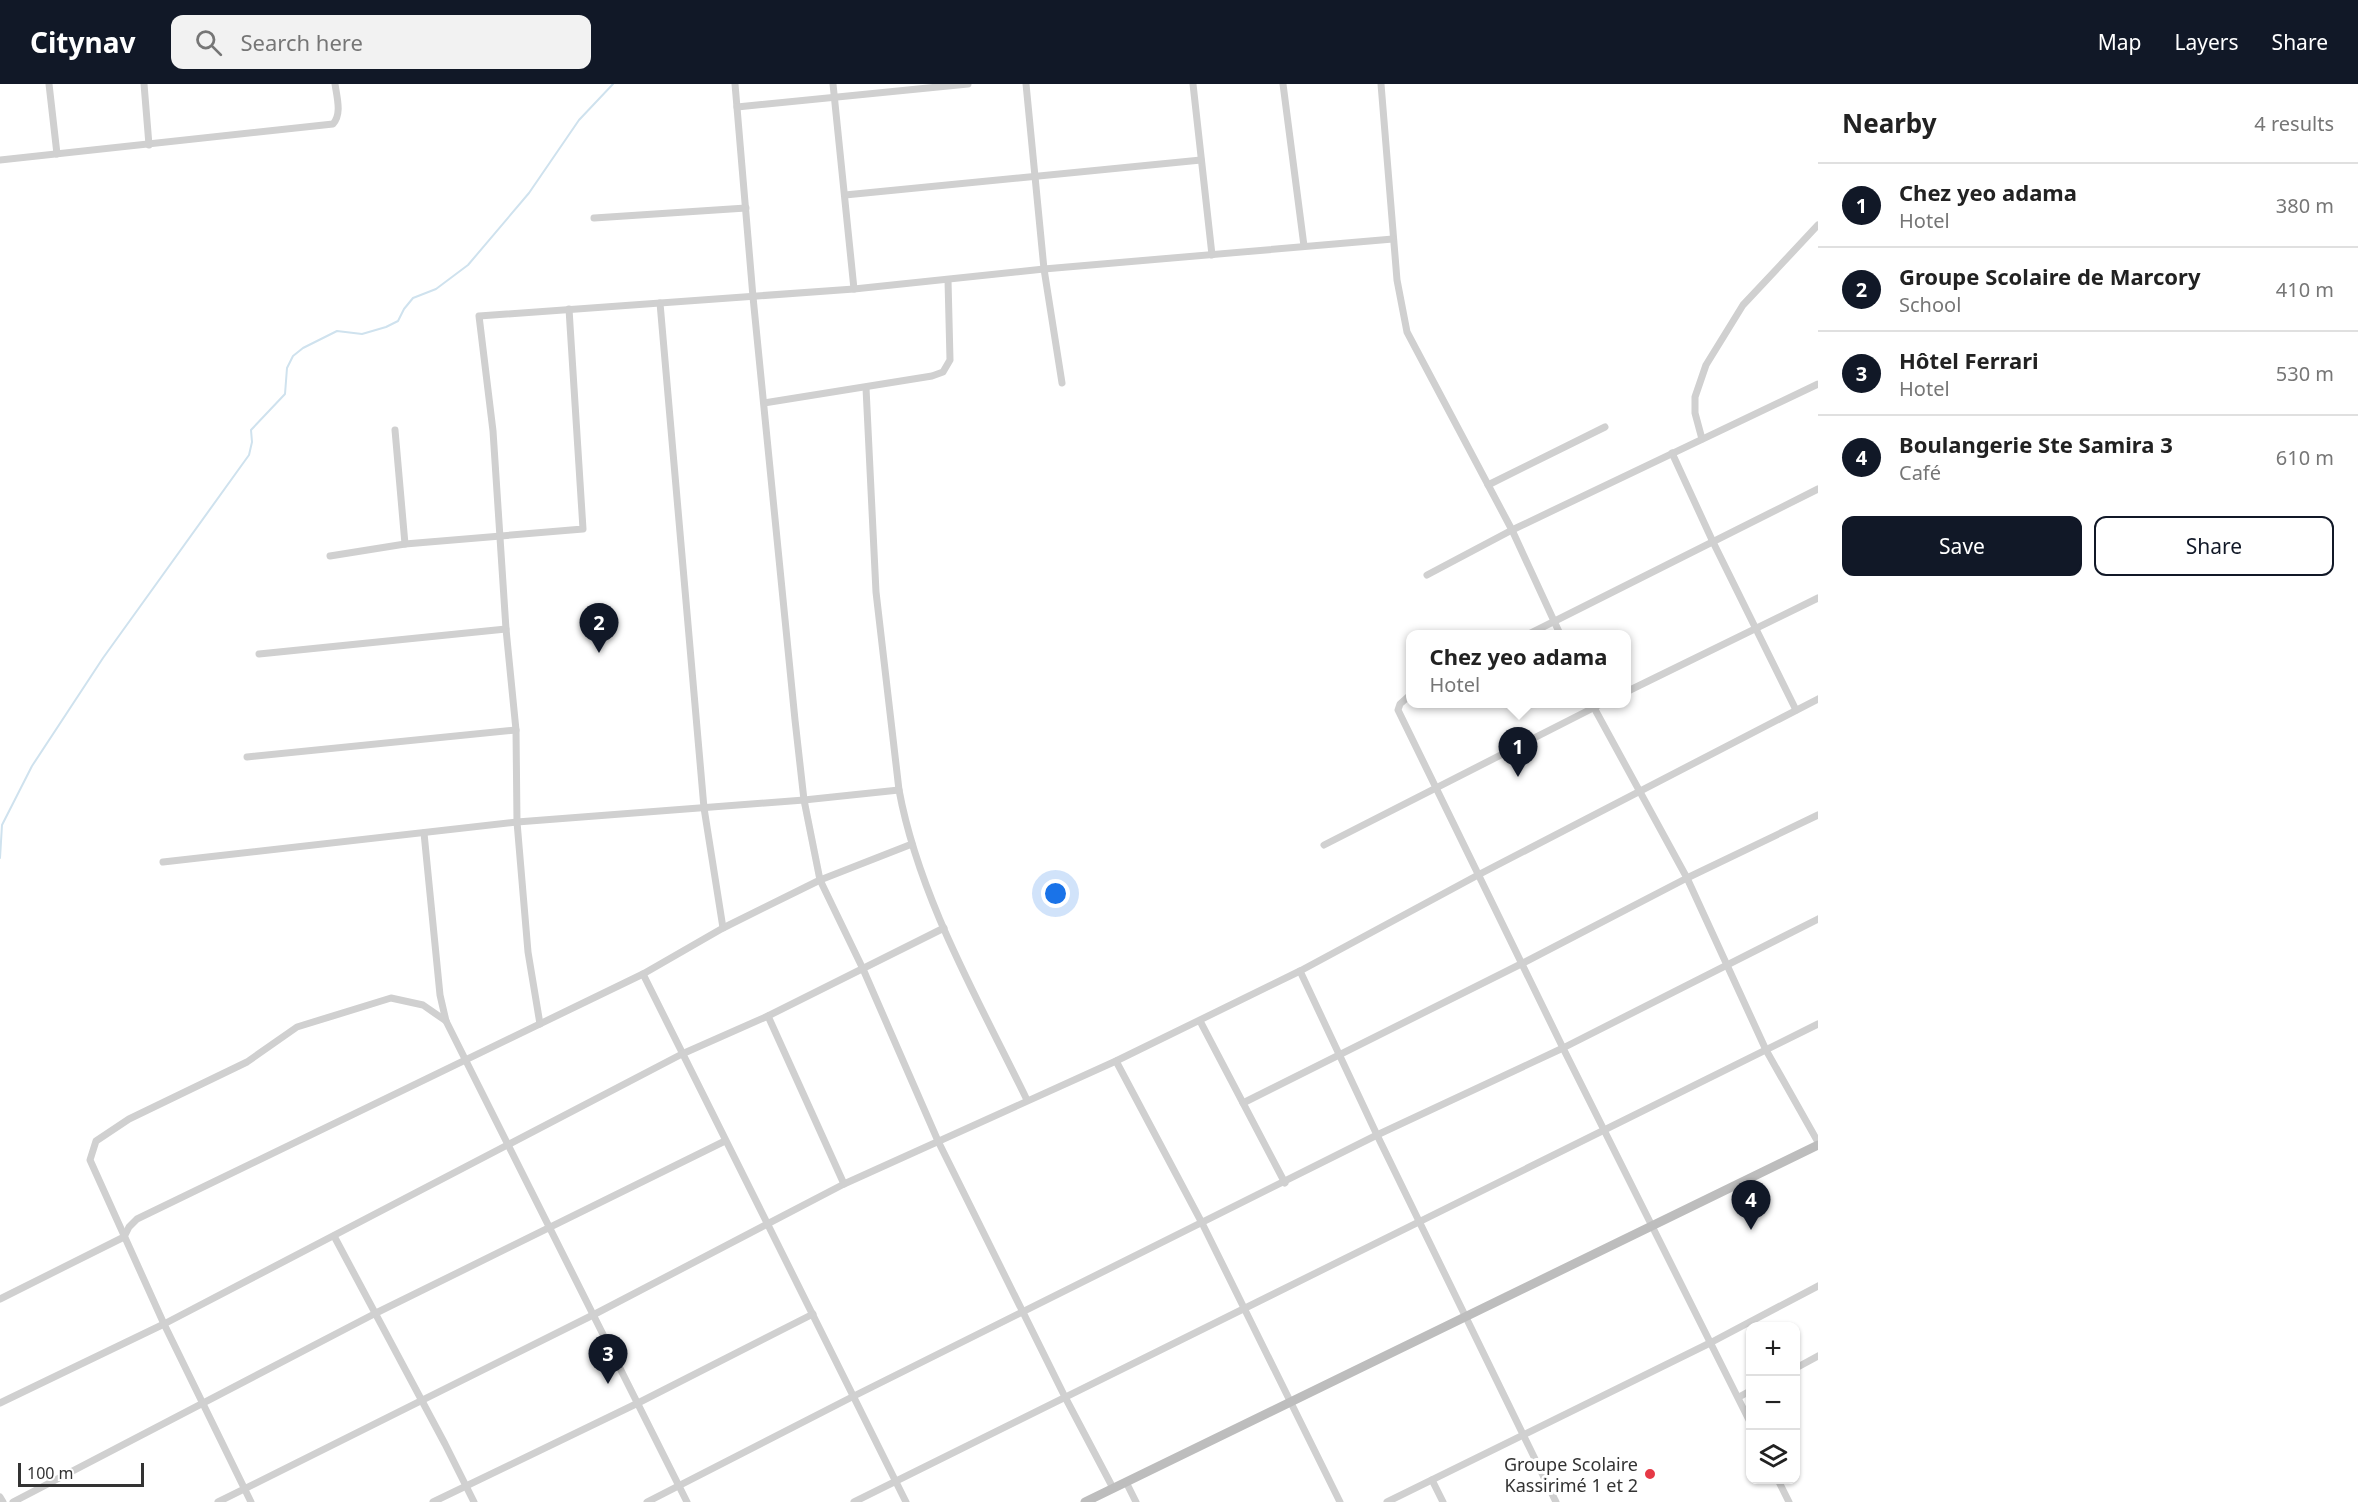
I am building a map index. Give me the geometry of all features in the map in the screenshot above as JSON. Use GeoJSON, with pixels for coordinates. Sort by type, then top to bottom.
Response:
{"type":"FeatureCollection","features":[{"type":"Feature","properties":{"kind":"street"},"geometry":{"type":"LineString","coordinates":[[49,84],[57,154]]}},
{"type":"Feature","properties":{"kind":"street"},"geometry":{"type":"LineString","coordinates":[[144,84],[149,145]]}},
{"type":"Feature","properties":{"kind":"street"},"geometry":{"type":"LineString","coordinates":[[0,160],[333,124],[338,119],[339,111],[335,84]]}},
{"type":"Feature","properties":{"kind":"street"},"geometry":{"type":"LineString","coordinates":[[735,84],[753,297],[804,800],[820,880],[863,969],[938,1141],[1065,1397],[1113,1488]]}},
{"type":"Feature","properties":{"kind":"street"},"geometry":{"type":"LineString","coordinates":[[833,84],[855,289]]}},
{"type":"Feature","properties":{"kind":"street"},"geometry":{"type":"LineString","coordinates":[[737,107],[925,86],[968,84]]}},
{"type":"Feature","properties":{"kind":"street"},"geometry":{"type":"LineString","coordinates":[[1026,84],[1044,269],[1062,382]]}},
{"type":"Feature","properties":{"kind":"street"},"geometry":{"type":"LineString","coordinates":[[1193,84],[1212,255]]}},
{"type":"Feature","properties":{"kind":"street"},"geometry":{"type":"LineString","coordinates":[[1283,84],[1304,246]]}},
{"type":"Feature","properties":{"kind":"street"},"geometry":{"type":"LineString","coordinates":[[1381,84],[1397,280],[1407,332],[1512,530],[1558,630]]}},
{"type":"Feature","properties":{"kind":"street"},"geometry":{"type":"LineString","coordinates":[[845,195],[1202,160]]}},
{"type":"Feature","properties":{"kind":"street"},"geometry":{"type":"LineString","coordinates":[[594,218],[746,208]]}},
{"type":"Feature","properties":{"kind":"street"},"geometry":{"type":"LineString","coordinates":[[1702,439],[1695,413],[1695,397],[1706,365],[1743,305],[1818,225]]}},
{"type":"Feature","properties":{"kind":"street"},"geometry":{"type":"LineString","coordinates":[[540,1024],[528,952],[517,822],[516,730],[506,629],[493,431],[479,316],[855,289],[1044,269],[1394,239]]}},
{"type":"Feature","properties":{"kind":"street"},"geometry":{"type":"LineString","coordinates":[[764,403],[866,388],[943,372],[950,360],[948,280]]}},
{"type":"Feature","properties":{"kind":"street"},"geometry":{"type":"LineString","coordinates":[[660,303],[704,807],[723,928]]}},
{"type":"Feature","properties":{"kind":"street"},"geometry":{"type":"LineString","coordinates":[[330,556],[405,544],[583,529],[569,309]]}},
{"type":"Feature","properties":{"kind":"street"},"geometry":{"type":"LineString","coordinates":[[1427,575],[1512,530],[1818,384]]}},
{"type":"Feature","properties":{"kind":"street"},"geometry":{"type":"LineString","coordinates":[[866,388],[876,592],[904,821],[944,928],[1027,1100]]}},
{"type":"Feature","properties":{"kind":"street"},"geometry":{"type":"LineString","coordinates":[[1488,485],[1605,427]]}},
{"type":"Feature","properties":{"kind":"street"},"geometry":{"type":"LineString","coordinates":[[395,430],[405,544]]}},
{"type":"Feature","properties":{"kind":"street"},"geometry":{"type":"LineString","coordinates":[[1672,453],[1796,710]]}},
{"type":"Feature","properties":{"kind":"street"},"geometry":{"type":"LineString","coordinates":[[1538,630],[1818,489]]}},
{"type":"Feature","properties":{"kind":"street"},"geometry":{"type":"LineString","coordinates":[[1631,690],[1818,598]]}},
{"type":"Feature","properties":{"kind":"street"},"geometry":{"type":"LineString","coordinates":[[259,654],[506,629]]}},
{"type":"Feature","properties":{"kind":"street"},"geometry":{"type":"LineString","coordinates":[[1406,699],[1400,704],[1398,710],[1563,1048],[1746,1413]]}},
{"type":"Feature","properties":{"kind":"street"},"geometry":{"type":"LineString","coordinates":[[218,1502],[595,1314],[844,1184],[1116,1061],[1300,971],[1478,875],[1818,699]]}},
{"type":"Feature","properties":{"kind":"street"},"geometry":{"type":"LineString","coordinates":[[1324,845],[1590,708]]}},
{"type":"Feature","properties":{"kind":"street"},"geometry":{"type":"LineString","coordinates":[[1085,1502],[1466,1318],[1818,1144],[1766,1050],[1687,878],[1598,708]]}},
{"type":"Feature","properties":{"kind":"street"},"geometry":{"type":"LineString","coordinates":[[246,757],[516,730]]}},
{"type":"Feature","properties":{"kind":"street"},"geometry":{"type":"LineString","coordinates":[[163,862],[517,822],[804,800],[899,790]]}},
{"type":"Feature","properties":{"kind":"street"},"geometry":{"type":"LineString","coordinates":[[1243,1103],[1687,878],[1818,815]]}},
{"type":"Feature","properties":{"kind":"street"},"geometry":{"type":"LineString","coordinates":[[424,833],[440,995],[446,1021],[595,1314],[687,1502]]}},
{"type":"Feature","properties":{"kind":"street"},"geometry":{"type":"LineString","coordinates":[[0,1299],[124,1237],[129,1227],[137,1219],[643,974],[723,928],[820,880],[912,844]]}},
{"type":"Feature","properties":{"kind":"street"},"geometry":{"type":"LineString","coordinates":[[647,1502],[1377,1135],[1563,1048],[1818,920]]}},
{"type":"Feature","properties":{"kind":"street"},"geometry":{"type":"LineString","coordinates":[[0,1403],[164,1324],[682,1054],[768,1016],[944,928]]}},
{"type":"Feature","properties":{"kind":"street"},"geometry":{"type":"LineString","coordinates":[[1300,971],[1377,1135],[1556,1502]]}},
{"type":"Feature","properties":{"kind":"street"},"geometry":{"type":"LineString","coordinates":[[643,974],[906,1502]]}},
{"type":"Feature","properties":{"kind":"street"},"geometry":{"type":"LineString","coordinates":[[251,1502],[164,1324],[90,1160],[96,1141],[129,1119],[247,1062],[297,1027],[391,998],[423,1005],[446,1021]]}},
{"type":"Feature","properties":{"kind":"street"},"geometry":{"type":"LineString","coordinates":[[768,1016],[844,1184]]}},
{"type":"Feature","properties":{"kind":"street"},"geometry":{"type":"LineString","coordinates":[[1200,1021],[1285,1183]]}},
{"type":"Feature","properties":{"kind":"street"},"geometry":{"type":"LineString","coordinates":[[854,1502],[1818,1024]]}},
{"type":"Feature","properties":{"kind":"street"},"geometry":{"type":"LineString","coordinates":[[1116,1061],[1202,1223],[1340,1502]]}},
{"type":"Feature","properties":{"kind":"street"},"geometry":{"type":"LineString","coordinates":[[13,1502],[376,1313],[725,1141]]}},
{"type":"Feature","properties":{"kind":"street"},"geometry":{"type":"LineString","coordinates":[[334,1236],[474,1502]]}},
{"type":"Feature","properties":{"kind":"street"},"geometry":{"type":"LineString","coordinates":[[1386,1502],[1710,1343],[1818,1286]]}},
{"type":"Feature","properties":{"kind":"street"},"geometry":{"type":"LineString","coordinates":[[433,1502],[638,1403],[813,1314]]}},
{"type":"Feature","properties":{"kind":"street"},"geometry":{"type":"LineString","coordinates":[[1800,1366],[1818,1356]]}},
{"type":"Feature","properties":{"kind":"street"},"geometry":{"type":"LineString","coordinates":[[1739,1397],[1746,1393]]}},
{"type":"Feature","properties":{"kind":"street"},"geometry":{"type":"LineString","coordinates":[[1432,1480],[1443,1502]]}},
{"type":"Feature","properties":{"kind":"street"},"geometry":{"type":"LineString","coordinates":[[1126,1482],[1136,1502]]}},
{"type":"Feature","properties":{"kind":"street"},"geometry":{"type":"LineString","coordinates":[[1780,1484],[1789,1502]]}},
{"type":"Feature","properties":{"kind":"street"},"geometry":{"type":"LineString","coordinates":[[0,1497],[3,1502]]}},
{"type":"Feature","properties":{"kind":"waterway"},"geometry":{"type":"LineString","coordinates":[[0,858],[2,825],[32,766],[103,658],[249,455],[252,442],[251,430],[285,394],[287,368],[293,356],[303,348],[337,331],[362,334],[398,321],[413,298],[436,289],[468,265],[529,193],[579,120],[613,84]]}},
{"type":"Feature","properties":{"kind":"place","name":"Groupe Scolaire de Marcory"},"geometry":{"type":"Point","coordinates":[599,653]}},
{"type":"Feature","properties":{"kind":"place","name":"Chez yeo adama"},"geometry":{"type":"Point","coordinates":[1518,777]}},
{"type":"Feature","properties":{"kind":"place","name":"Boulangerie Ste Samira 3"},"geometry":{"type":"Point","coordinates":[1751,1230]}},
{"type":"Feature","properties":{"kind":"place","name":"Hôtel Ferrari"},"geometry":{"type":"Point","coordinates":[608,1384]}},
{"type":"Feature","properties":{"kind":"place","name":"Groupe Scolaire Kassirimé 1 et 2"},"geometry":{"type":"Point","coordinates":[1650,1474]}}]}
